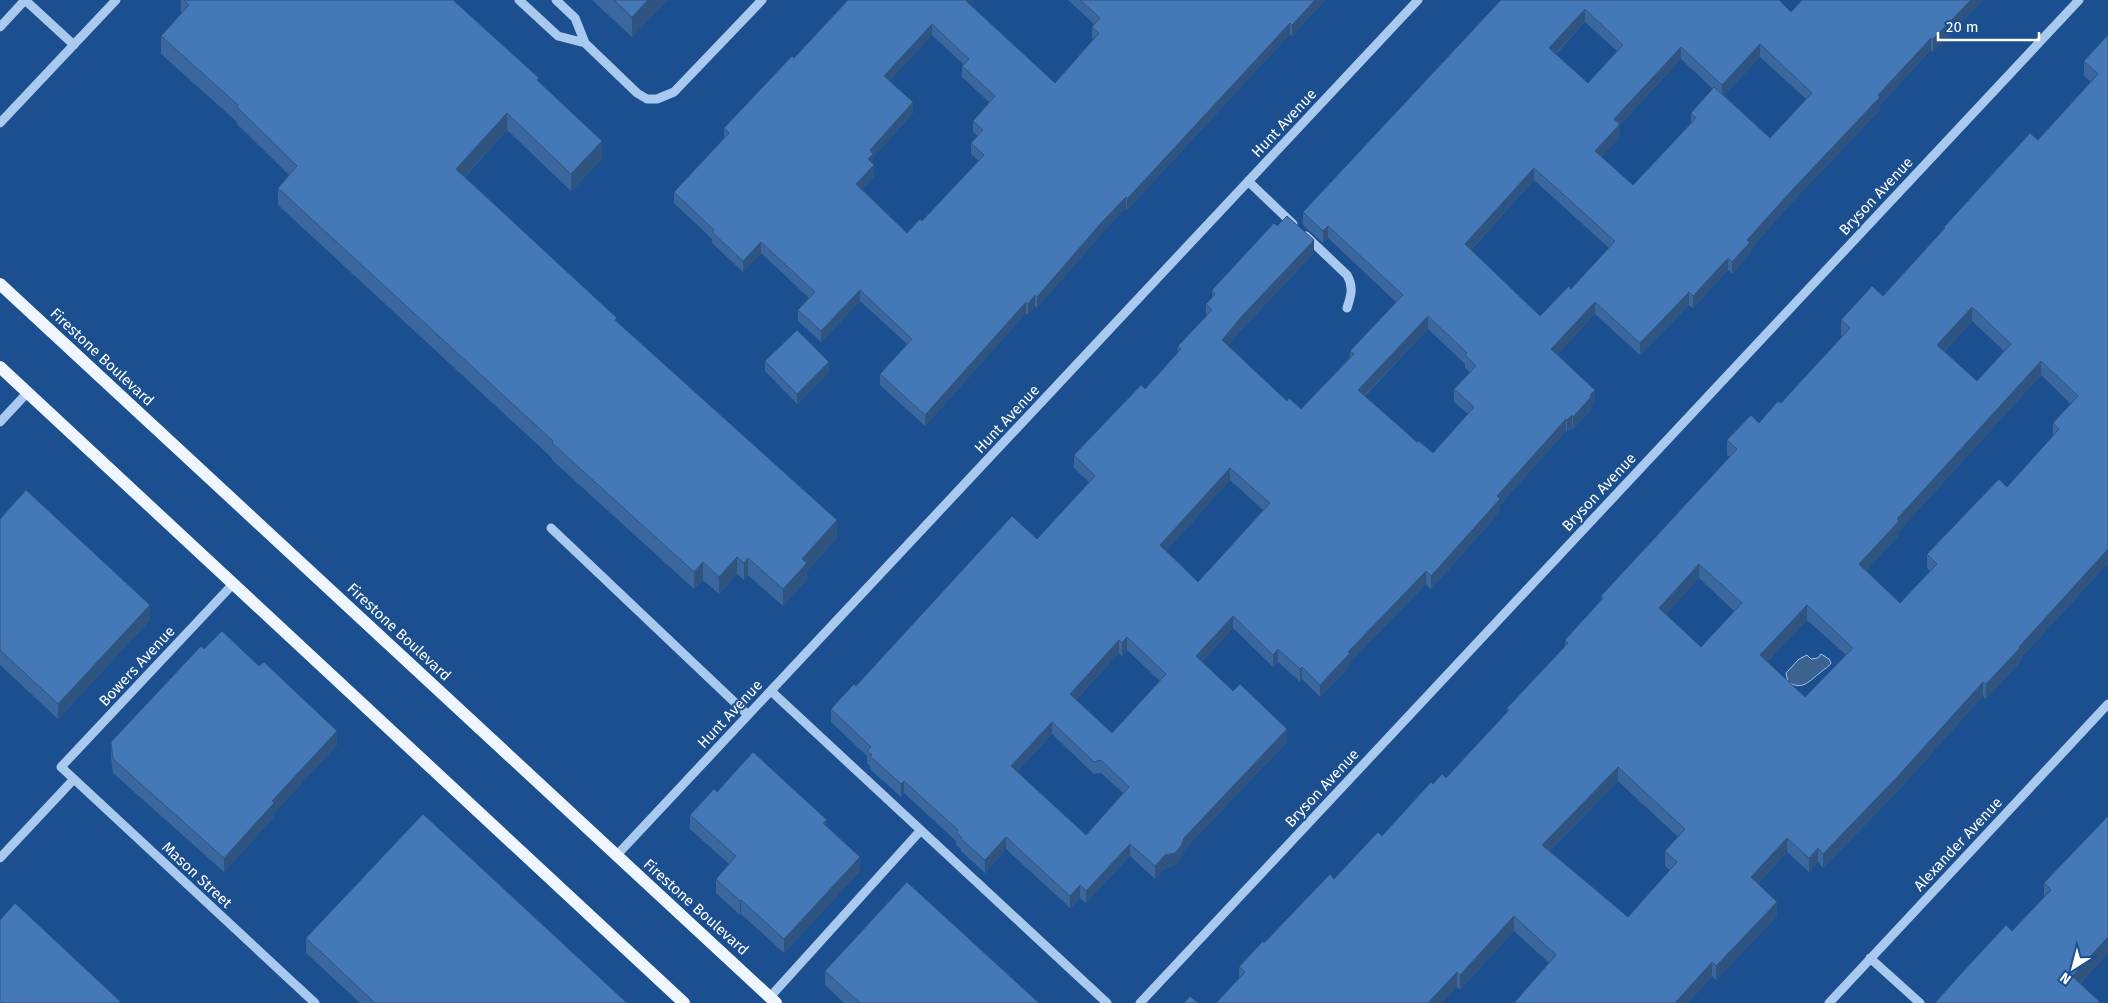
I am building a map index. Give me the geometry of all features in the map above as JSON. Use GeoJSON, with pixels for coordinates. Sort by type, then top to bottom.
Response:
{"type":"FeatureCollection","features":[{"type":"Feature","properties":{"kind":"main road","name":"Firestone Boulevard"},"geometry":{"type":"LineString","coordinates":[[0,284],[773,1000]]}},
{"type":"Feature","properties":{"kind":"main road"},"geometry":{"type":"LineString","coordinates":[[0,368],[684,1003]]}},
{"type":"Feature","properties":{"kind":"street"},"geometry":{"type":"LineString","coordinates":[[0,27],[25,0],[74,45]]}},
{"type":"Feature","properties":{"kind":"street"},"geometry":{"type":"LineString","coordinates":[[0,124],[116,0]]}},
{"type":"Feature","properties":{"kind":"street"},"geometry":{"type":"LineString","coordinates":[[520,0],[558,36],[585,43]]}},
{"type":"Feature","properties":{"kind":"street"},"geometry":{"type":"LineString","coordinates":[[556,0],[575,18],[585,43],[637,93],[647,99],[657,99],[674,92],[762,0]]}},
{"type":"Feature","properties":{"kind":"street","name":"Hunt Avenue"},"geometry":{"type":"LineString","coordinates":[[616,856],[1418,0]]}},
{"type":"Feature","properties":{"kind":"street","name":"Bryson Avenue"},"geometry":{"type":"LineString","coordinates":[[1140,1003],[2079,0]]}},
{"type":"Feature","properties":{"kind":"street"},"geometry":{"type":"LineString","coordinates":[[1248,181],[1347,275],[1351,282],[1352,293],[1347,308]]}},
{"type":"Feature","properties":{"kind":"street"},"geometry":{"type":"LineString","coordinates":[[0,422],[27,393]]}},
{"type":"Feature","properties":{"kind":"street"},"geometry":{"type":"LineString","coordinates":[[551,528],[748,715]]}},
{"type":"Feature","properties":{"kind":"street","name":"Bowers Avenue"},"geometry":{"type":"LineString","coordinates":[[61,767],[233,584]]}},
{"type":"Feature","properties":{"kind":"street"},"geometry":{"type":"LineString","coordinates":[[771,691],[1107,1003]]}},
{"type":"Feature","properties":{"kind":"street","name":"Alexander Avenue"},"geometry":{"type":"LineString","coordinates":[[1829,1003],[2108,704]]}},
{"type":"Feature","properties":{"kind":"street","name":"Mason Street"},"geometry":{"type":"LineString","coordinates":[[61,767],[315,1003]]}},
{"type":"Feature","properties":{"kind":"street"},"geometry":{"type":"LineString","coordinates":[[0,858],[74,779]]}},
{"type":"Feature","properties":{"kind":"street"},"geometry":{"type":"LineString","coordinates":[[773,1000],[921,830]]}},
{"type":"Feature","properties":{"kind":"street"},"geometry":{"type":"LineString","coordinates":[[1870,958],[1920,1003]]}},
{"type":"Feature","properties":{"kind":"water"},"geometry":{"type":"Polygon","coordinates":[[[1821,654],[1829,659],[1831,663],[1828,667],[1806,684],[1798,686],[1788,682],[1786,673],[1799,659],[1807,655],[1811,659],[1818,658],[1821,654]]]}},
{"type":"Feature","properties":{"kind":"building"},"geometry":{"type":"Polygon","coordinates":[[[184,0],[453,0],[539,78],[537,80],[602,141],[571,174],[507,113],[456,169],[617,318],[615,320],[837,520],[802,559],[807,563],[783,589],[748,558],[744,563],[737,557],[719,577],[703,562],[694,572],[552,443],[553,441],[278,188],[297,166],[237,107],[238,105],[161,36],[189,5],[184,0]]]}},
{"type":"Feature","properties":{"kind":"building"},"geometry":{"type":"Polygon","coordinates":[[[614,0],[648,0],[632,17],[614,0]]]}},
{"type":"Feature","properties":{"kind":"building"},"geometry":{"type":"Polygon","coordinates":[[[848,0],[965,0],[1055,83],[1099,33],[1092,27],[1100,18],[1080,0],[1315,0],[1292,25],[1290,23],[1127,199],[1126,197],[1101,223],[1037,297],[1035,295],[1028,304],[1026,302],[925,415],[880,374],[912,339],[860,290],[821,331],[798,310],[815,292],[761,242],[743,261],[674,192],[729,133],[724,128],[792,56],[794,58],[848,0]],[[932,24],[884,76],[913,102],[870,150],[873,154],[868,159],[874,165],[856,184],[907,233],[920,219],[922,221],[984,155],[971,143],[983,130],[973,121],[995,96],[962,66],[969,59],[932,24]]]}},
{"type":"Feature","properties":{"kind":"building"},"geometry":{"type":"Polygon","coordinates":[[[1501,0],[1779,0],[1791,12],[1802,0],[1971,0],[1933,39],[1931,38],[1878,95],[1880,97],[1747,240],[1750,242],[1732,262],[1728,258],[1693,296],[1689,292],[1640,343],[1595,302],[1551,349],[1595,390],[1590,395],[1591,397],[1573,417],[1572,415],[1566,419],[1497,496],[1500,499],[1431,576],[1426,571],[1348,652],[1350,653],[1320,685],[1302,667],[1300,669],[1278,649],[1273,655],[1233,616],[1196,656],[1233,691],[1240,684],[1287,729],[1184,838],[1181,846],[1175,853],[1165,855],[1155,866],[1130,844],[1086,891],[1080,885],[1070,896],[1006,837],[985,860],[961,839],[956,832],[958,830],[904,781],[901,784],[870,756],[872,755],[867,751],[871,747],[831,709],[854,684],[856,686],[1012,516],[1037,539],[1095,476],[1074,455],[1141,385],[1145,389],[1181,349],[1178,346],[1212,310],[1206,304],[1215,294],[1212,290],[1274,223],[1277,226],[1287,216],[1314,240],[1242,316],[1222,340],[1287,401],[1289,398],[1301,409],[1354,354],[1350,351],[1403,295],[1328,226],[1323,231],[1303,212],[1501,0]],[[1585,9],[1549,48],[1588,83],[1623,45],[1585,9]],[[1760,44],[1722,85],[1681,47],[1614,119],[1620,124],[1595,151],[1633,185],[1696,118],[1691,113],[1714,87],[1770,138],[1812,93],[1760,44]],[[1534,168],[1465,244],[1540,316],[1569,286],[1571,289],[1615,241],[1534,168]],[[1428,316],[1358,390],[1417,442],[1419,441],[1433,453],[1474,407],[1454,389],[1476,366],[1465,355],[1467,353],[1428,316]],[[1230,468],[1160,545],[1198,582],[1270,503],[1230,468]],[[1127,637],[1122,643],[1119,640],[1070,694],[1112,733],[1166,674],[1127,637]],[[1052,722],[1011,766],[1086,835],[1129,787],[1101,760],[1094,762],[1052,722]]]}},
{"type":"Feature","properties":{"kind":"building"},"geometry":{"type":"Polygon","coordinates":[[[2108,35],[2108,549],[2020,648],[1986,684],[1983,682],[1898,776],[1823,854],[1818,848],[1809,858],[1787,838],[1751,877],[1777,902],[1716,966],[1712,962],[1675,1003],[1514,1003],[1556,955],[1514,916],[1460,975],[1457,972],[1428,1003],[1216,1003],[1245,972],[1239,967],[1330,874],[1334,879],[1378,832],[1382,836],[1431,782],[1433,784],[1442,774],[1446,778],[1509,710],[1507,708],[1568,643],[1565,640],[1603,598],[1601,596],[1737,449],[1727,440],[1751,415],[1759,423],[1778,401],[1781,403],[1850,328],[1841,320],[1872,286],[1883,296],[2030,133],[2038,140],[2098,74],[2084,61],[2108,35]],[[1972,307],[1937,345],[1977,381],[2011,344],[1972,307]],[[2041,361],[1897,519],[1899,521],[1859,564],[1900,603],[1937,564],[1927,554],[1999,479],[2007,487],[2059,429],[2053,423],[2078,396],[2041,361]],[[1699,564],[1659,608],[1701,647],[1742,603],[1699,564]],[[1807,605],[1760,655],[1805,697],[1853,648],[1807,605]],[[1618,767],[1542,845],[1628,917],[1677,862],[1665,851],[1685,829],[1618,767]]]}},
{"type":"Feature","properties":{"kind":"building"},"geometry":{"type":"Polygon","coordinates":[[[797,330],[829,362],[797,394],[765,361],[797,330]]]}},
{"type":"Feature","properties":{"kind":"building"},"geometry":{"type":"Polygon","coordinates":[[[26,490],[150,605],[58,704],[0,650],[0,519],[26,490]]]}},
{"type":"Feature","properties":{"kind":"building"},"geometry":{"type":"Polygon","coordinates":[[[222,631],[259,666],[264,662],[337,731],[272,801],[274,803],[224,858],[113,759],[111,742],[201,646],[204,649],[222,631]]]}},
{"type":"Feature","properties":{"kind":"building"},"geometry":{"type":"Polygon","coordinates":[[[753,752],[827,820],[823,823],[860,857],[784,939],[716,879],[736,856],[690,815],[714,789],[717,792],[753,752]]]}},
{"type":"Feature","properties":{"kind":"building"},"geometry":{"type":"Polygon","coordinates":[[[423,814],[627,1003],[375,1003],[306,938],[423,814]]]}},
{"type":"Feature","properties":{"kind":"building"},"geometry":{"type":"Polygon","coordinates":[[[2108,816],[2108,937],[2072,976],[2101,1003],[1935,1003],[2006,925],[2012,931],[2051,890],[2044,883],[2108,816]]]}},
{"type":"Feature","properties":{"kind":"building"},"geometry":{"type":"Polygon","coordinates":[[[907,882],[1039,1003],[860,1003],[825,971],[907,882]]]}},
{"type":"Feature","properties":{"kind":"building"},"geometry":{"type":"Polygon","coordinates":[[[15,903],[122,1003],[0,1003],[0,920],[15,903]]]}},
{"type":"Feature","properties":{"kind":"building"},"geometry":{"type":"Polygon","coordinates":[[[1190,996],[1198,1003],[1184,1003],[1190,996]]]}}]}
